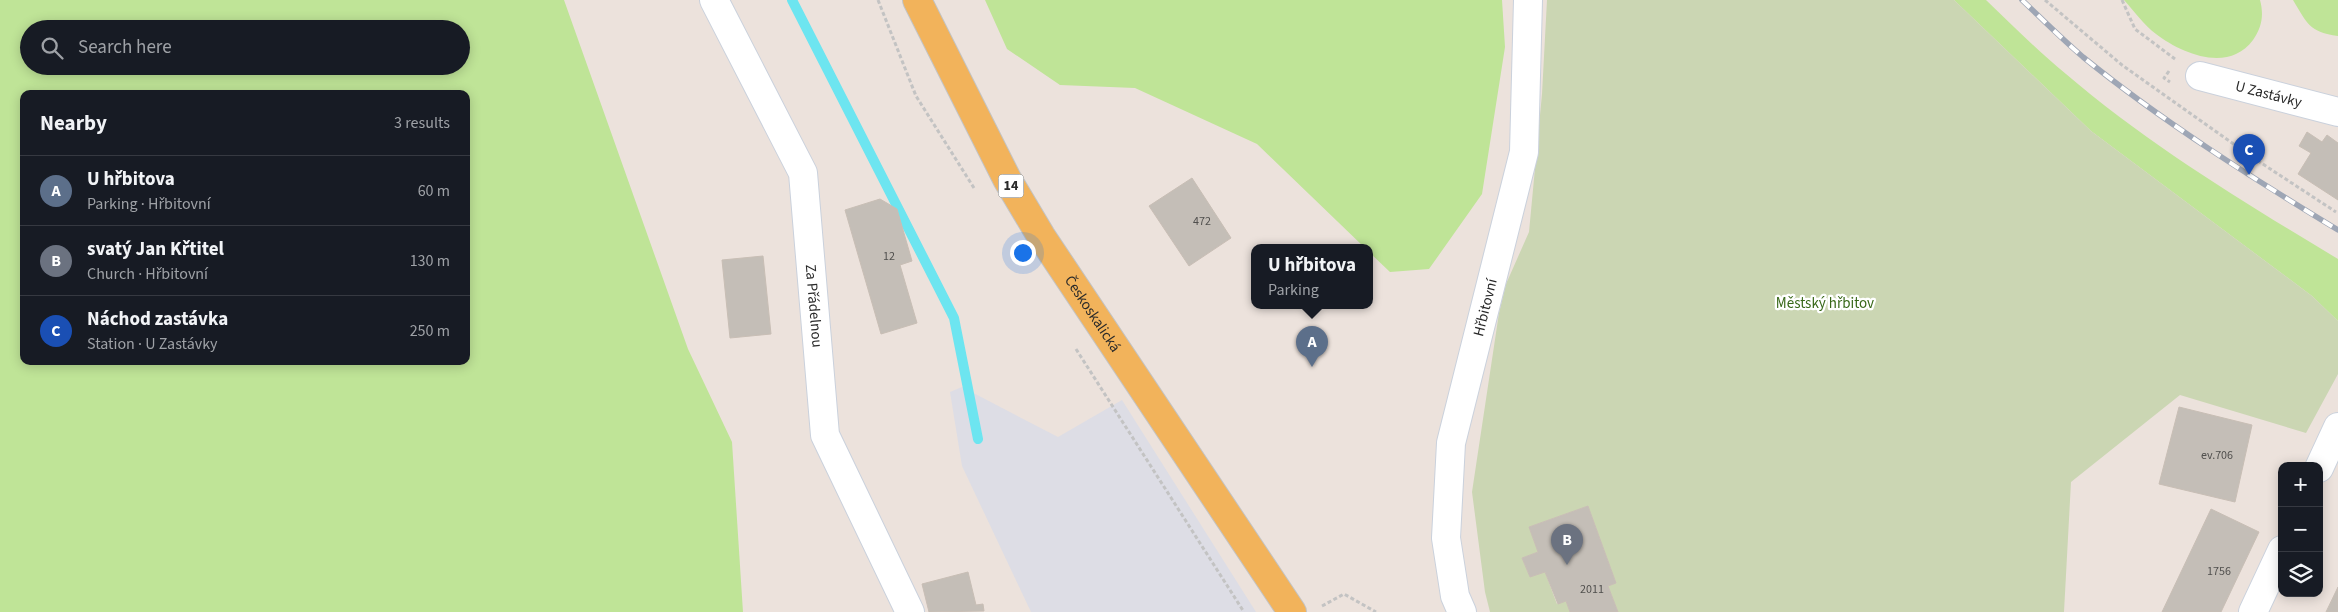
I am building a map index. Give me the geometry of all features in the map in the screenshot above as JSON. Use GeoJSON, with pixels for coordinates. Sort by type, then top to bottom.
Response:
{"type":"FeatureCollection","features":[{"type":"Feature","properties":{"kind":"main road","name":"Českoskalická"},"geometry":{"type":"LineString","coordinates":[[916,0],[1007,179],[1041,236],[1305,611]]}},
{"type":"Feature","properties":{"kind":"street","name":"Za Přádelnou"},"geometry":{"type":"LineString","coordinates":[[714,0],[803,173],[825,435],[910,612]]}},
{"type":"Feature","properties":{"kind":"street","name":"Hřbitovní"},"geometry":{"type":"LineString","coordinates":[[1462,612],[1455,596],[1446,538],[1450,443],[1524,152],[1528,0]]}},
{"type":"Feature","properties":{"kind":"street","name":"U Zastávky"},"geometry":{"type":"LineString","coordinates":[[2200,76],[2338,112]]}},
{"type":"Feature","properties":{"kind":"street"},"geometry":{"type":"LineString","coordinates":[[2322,462],[2338,427]]}},
{"type":"Feature","properties":{"kind":"street"},"geometry":{"type":"LineString","coordinates":[[2253,612],[2281,552]]}},
{"type":"Feature","properties":{"kind":"path"},"geometry":{"type":"LineString","coordinates":[[878,0],[916,96],[978,194]]}},
{"type":"Feature","properties":{"kind":"path"},"geometry":{"type":"LineString","coordinates":[[2045,0],[2122,65],[2249,155],[2336,212]]}},
{"type":"Feature","properties":{"kind":"path"},"geometry":{"type":"LineString","coordinates":[[2122,0],[2135,29],[2200,76]]}},
{"type":"Feature","properties":{"kind":"path"},"geometry":{"type":"LineString","coordinates":[[1072,343],[1244,612]]}},
{"type":"Feature","properties":{"kind":"path"},"geometry":{"type":"LineString","coordinates":[[1305,611],[1344,594],[1376,612]]}},
{"type":"Feature","properties":{"kind":"shaded area"},"geometry":{"type":"Polygon","coordinates":[[[962,387],[1058,437],[1122,400],[1256,612],[1031,612],[962,466],[950,392],[962,387]]]}},
{"type":"Feature","properties":{"kind":"green space"},"geometry":{"type":"Polygon","coordinates":[[[0,0],[564,0],[688,349],[732,442],[743,612],[0,612],[0,0]]]}},
{"type":"Feature","properties":{"kind":"green space"},"geometry":{"type":"Polygon","coordinates":[[[985,0],[1502,0],[1505,47],[1482,194],[1429,269],[1390,272],[1373,256],[1373,244],[1361,244],[1257,144],[1135,88],[1060,85],[1007,49],[985,0]]]}},
{"type":"Feature","properties":{"kind":"green space","name":"Městský hřbitov"},"geometry":{"type":"Polygon","coordinates":[[[1547,0],[1954,0],[2091,131],[2312,296],[2338,321],[2338,374],[2306,433],[2180,395],[2071,482],[2064,612],[1618,612],[1608,586],[1616,583],[1588,506],[1529,527],[1538,552],[1522,558],[1530,577],[1545,572],[1557,604],[1566,601],[1570,612],[1490,612],[1485,592],[1472,492],[1499,313],[1506,284],[1529,232],[1542,94],[1547,0]]]}},
{"type":"Feature","properties":{"kind":"green space"},"geometry":{"type":"Polygon","coordinates":[[[1954,0],[1986,0],[2056,65],[2130,125],[2233,195],[2338,259],[2338,321],[2312,296],[2091,131],[1954,0]]]}},
{"type":"Feature","properties":{"kind":"green space"},"geometry":{"type":"Polygon","coordinates":[[[2124,0],[2260,0],[2261,21],[2253,40],[2243,50],[2231,56],[2219,58],[2205,57],[2179,48],[2156,34],[2124,0]]]}},
{"type":"Feature","properties":{"kind":"green space"},"geometry":{"type":"Polygon","coordinates":[[[2293,0],[2338,0],[2338,36],[2321,32],[2310,25],[2293,0]]]}},
{"type":"Feature","properties":{"kind":"building"},"geometry":{"type":"Polygon","coordinates":[[[2307,132],[2322,142],[2327,135],[2338,143],[2338,200],[2298,174],[2311,153],[2299,146],[2307,132]]]}},
{"type":"Feature","properties":{"kind":"building"},"geometry":{"type":"Polygon","coordinates":[[[1192,178],[1231,238],[1189,266],[1149,206],[1192,178]]]}},
{"type":"Feature","properties":{"kind":"building"},"geometry":{"type":"Polygon","coordinates":[[[880,199],[897,209],[912,261],[900,265],[917,323],[881,334],[845,210],[880,199]]]}},
{"type":"Feature","properties":{"kind":"building"},"geometry":{"type":"Polygon","coordinates":[[[763,256],[771,334],[730,338],[722,260],[763,256]]]}},
{"type":"Feature","properties":{"kind":"building"},"geometry":{"type":"Polygon","coordinates":[[[2179,407],[2252,425],[2235,502],[2159,484],[2179,407]]]}},
{"type":"Feature","properties":{"kind":"building"},"geometry":{"type":"Polygon","coordinates":[[[1588,506],[1616,583],[1608,586],[1618,612],[1570,612],[1566,601],[1558,604],[1545,572],[1530,577],[1522,558],[1538,552],[1529,527],[1588,506]]]}},
{"type":"Feature","properties":{"kind":"building"},"geometry":{"type":"Polygon","coordinates":[[[2211,509],[2259,532],[2221,612],[2162,612],[2211,509]]]}},
{"type":"Feature","properties":{"kind":"building"},"geometry":{"type":"Polygon","coordinates":[[[968,572],[976,605],[983,604],[984,611],[929,612],[922,584],[968,572]]]}},
{"type":"Feature","properties":{"kind":"building"},"geometry":{"type":"Polygon","coordinates":[[[2338,587],[2338,612],[2326,612],[2338,587]]]}},
{"type":"Feature","properties":{"kind":"waterway"},"geometry":{"type":"LineString","coordinates":[[792,0],[954,318],[978,439]]}},
{"type":"Feature","properties":{"kind":"railway"},"geometry":{"type":"LineString","coordinates":[[2022,0],[2083,57],[2144,104],[2240,169],[2338,230]]}},
{"type":"Feature","properties":{"kind":"place","name":"Náchod zastávka"},"geometry":{"type":"Point","coordinates":[2249,175]}},
{"type":"Feature","properties":{"kind":"place","name":"U hřbitova"},"geometry":{"type":"Point","coordinates":[1312,367]}},
{"type":"Feature","properties":{"kind":"place","name":"svatý Jan Křtitel"},"geometry":{"type":"Point","coordinates":[1567,565]}}]}
